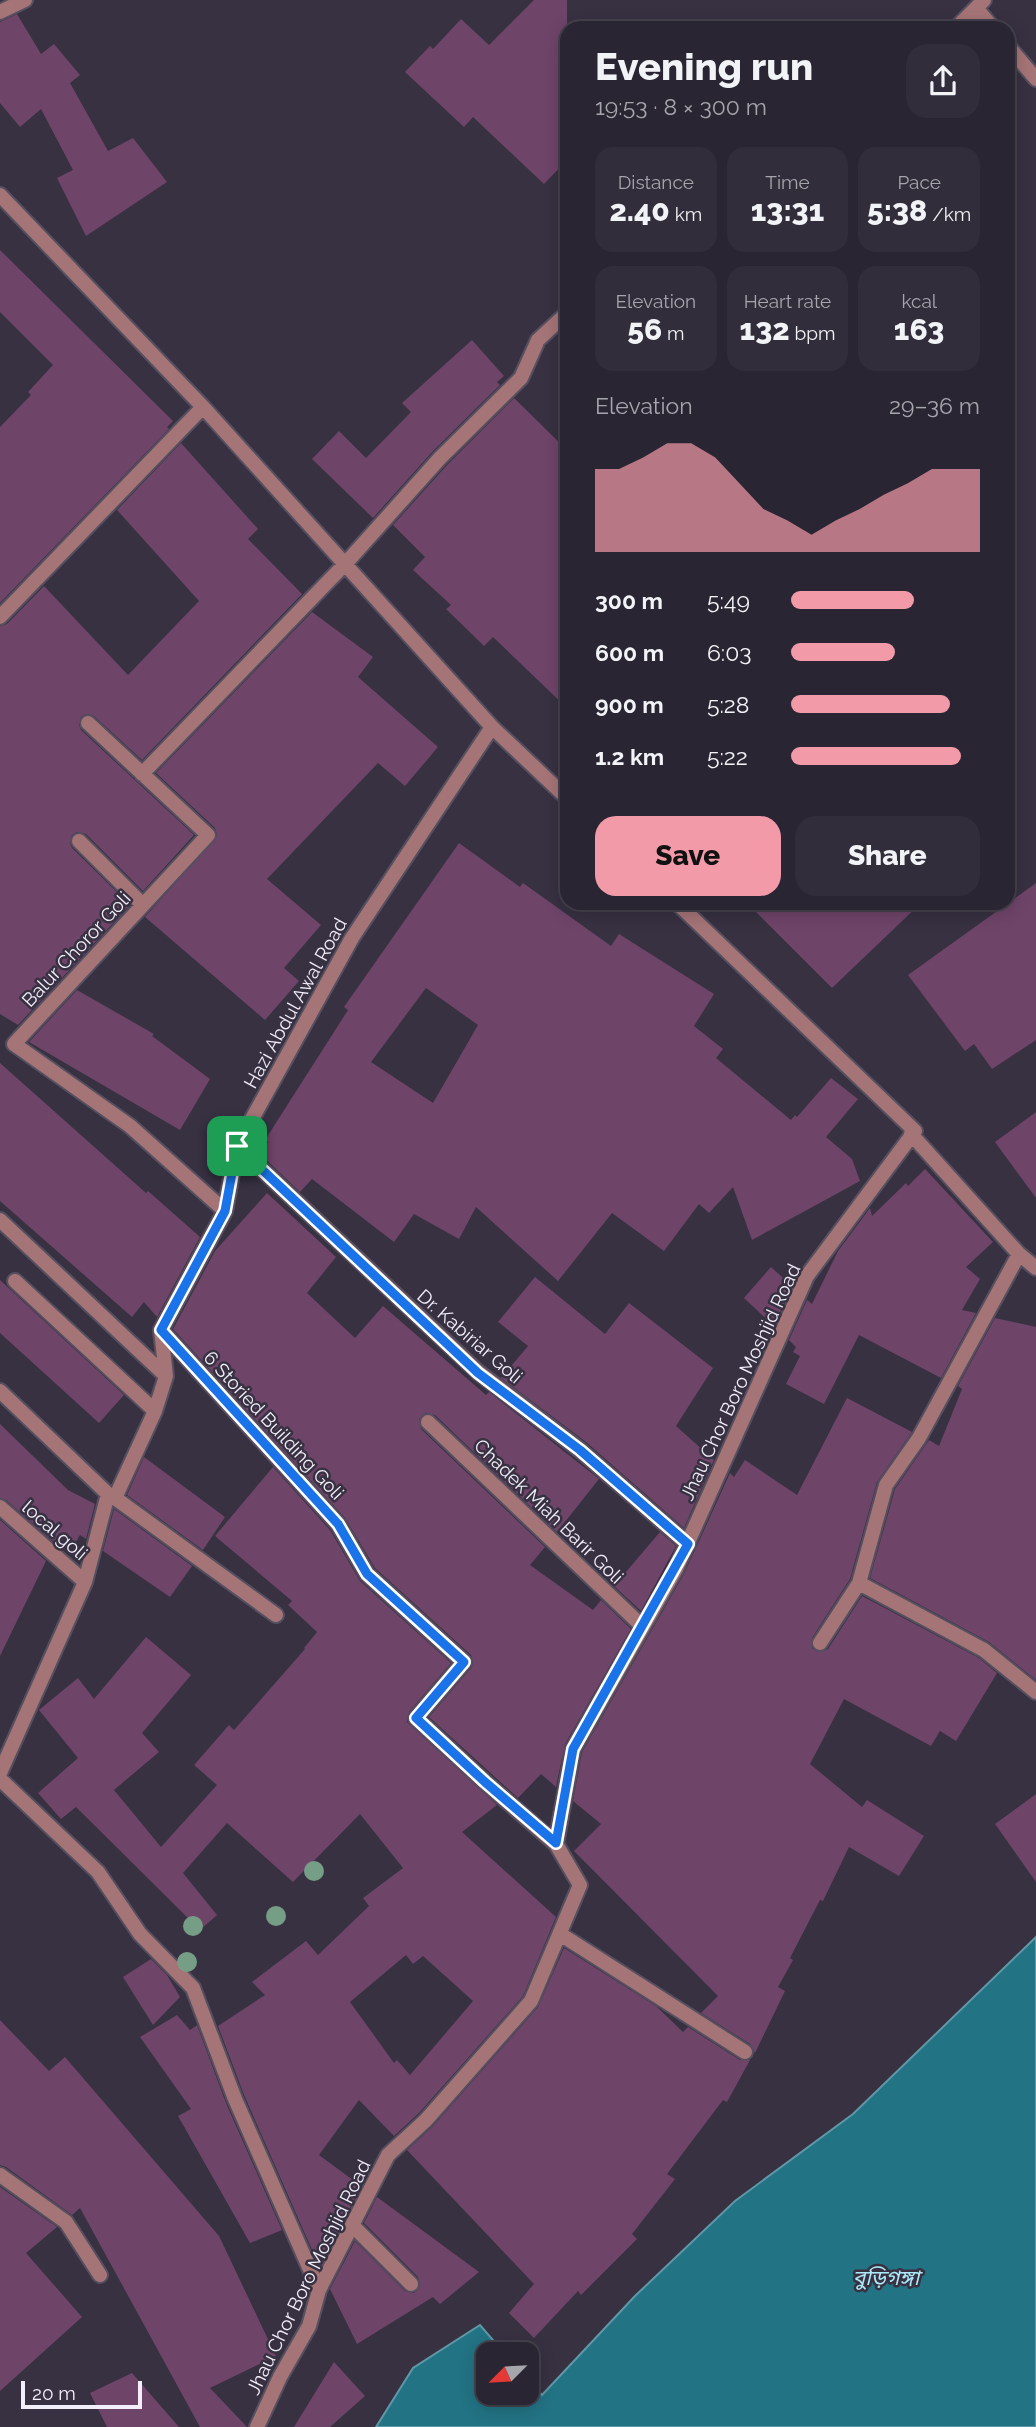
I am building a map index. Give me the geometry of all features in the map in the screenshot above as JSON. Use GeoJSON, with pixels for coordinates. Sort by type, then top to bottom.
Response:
{"type":"FeatureCollection","features":[{"type":"Feature","properties":{"kind":"street"},"geometry":{"type":"LineString","coordinates":[[0,12],[25,0]]}},
{"type":"Feature","properties":{"kind":"street"},"geometry":{"type":"LineString","coordinates":[[964,21],[981,4],[990,21]]}},
{"type":"Feature","properties":{"kind":"street"},"geometry":{"type":"LineString","coordinates":[[1015,54],[1036,79]]}},
{"type":"Feature","properties":{"kind":"street"},"geometry":{"type":"LineString","coordinates":[[0,195],[203,407],[492,727],[560,791]]}},
{"type":"Feature","properties":{"kind":"street"},"geometry":{"type":"LineString","coordinates":[[142,774],[346,563],[440,458],[521,378],[538,340],[560,320]]}},
{"type":"Feature","properties":{"kind":"street"},"geometry":{"type":"LineString","coordinates":[[0,617],[203,407]]}},
{"type":"Feature","properties":{"kind":"street","name":"Balur Choror Goli"},"geometry":{"type":"LineString","coordinates":[[88,723],[208,835],[14,1044],[130,1126],[225,1211]]}},
{"type":"Feature","properties":{"kind":"street","name":"Hazi Abdul Awal Road"},"geometry":{"type":"LineString","coordinates":[[161,1330],[225,1211],[237,1146],[352,938],[492,727]]}},
{"type":"Feature","properties":{"kind":"street"},"geometry":{"type":"LineString","coordinates":[[79,841],[143,905]]}},
{"type":"Feature","properties":{"kind":"street"},"geometry":{"type":"LineString","coordinates":[[684,910],[913,1133],[1019,1254],[1036,1268]]}},
{"type":"Feature","properties":{"kind":"street","name":"Jhau Chor Boro Moshjid Road"},"geometry":{"type":"LineString","coordinates":[[257,2427],[280,2377],[309,2326],[319,2290],[388,2154],[426,2120],[531,2001],[580,1885],[556,1843],[573,1749],[688,1544],[807,1276],[913,1133]]}},
{"type":"Feature","properties":{"kind":"street","name":"Dr. Kabiriar Goli"},"geometry":{"type":"LineString","coordinates":[[237,1146],[478,1373],[580,1450],[688,1544]]}},
{"type":"Feature","properties":{"kind":"street"},"geometry":{"type":"LineString","coordinates":[[0,1220],[166,1376]]}},
{"type":"Feature","properties":{"kind":"street"},"geometry":{"type":"LineString","coordinates":[[820,1643],[859,1583],[886,1485],[919,1438],[1019,1254]]}},
{"type":"Feature","properties":{"kind":"street"},"geometry":{"type":"LineString","coordinates":[[15,1281],[155,1411]]}},
{"type":"Feature","properties":{"kind":"street"},"geometry":{"type":"LineString","coordinates":[[0,1773],[85,1582],[111,1496],[155,1411],[166,1376],[161,1330]]}},
{"type":"Feature","properties":{"kind":"street","name":"6 Storied Building Goli"},"geometry":{"type":"LineString","coordinates":[[161,1330],[338,1524],[367,1574],[464,1662],[416,1718],[556,1843]]}},
{"type":"Feature","properties":{"kind":"street"},"geometry":{"type":"LineString","coordinates":[[0,1391],[111,1496],[276,1615]]}},
{"type":"Feature","properties":{"kind":"street","name":"Chadek Miah Barir Goli"},"geometry":{"type":"LineString","coordinates":[[428,1422],[643,1628]]}},
{"type":"Feature","properties":{"kind":"street","name":"local goli"},"geometry":{"type":"LineString","coordinates":[[0,1507],[85,1582]]}},
{"type":"Feature","properties":{"kind":"street"},"geometry":{"type":"LineString","coordinates":[[859,1583],[984,1650],[1036,1692]]}},
{"type":"Feature","properties":{"kind":"street"},"geometry":{"type":"LineString","coordinates":[[0,1779],[98,1872],[140,1934],[193,1988],[235,2099],[319,2290]]}},
{"type":"Feature","properties":{"kind":"street"},"geometry":{"type":"LineString","coordinates":[[560,1934],[746,2052]]}},
{"type":"Feature","properties":{"kind":"street"},"geometry":{"type":"LineString","coordinates":[[0,2175],[66,2222],[100,2275]]}},
{"type":"Feature","properties":{"kind":"street"},"geometry":{"type":"LineString","coordinates":[[352,2225],[411,2284]]}},
{"type":"Feature","properties":{"kind":"water","name":"বুড়িগঙ্গা"},"geometry":{"type":"Polygon","coordinates":[[[1036,1937],[1036,2427],[376,2427],[413,2368],[480,2325],[495,2342],[476,2342],[476,2405],[539,2405],[539,2392],[542,2395],[635,2296],[735,2201],[853,2114],[1036,1937]]]}},
{"type":"Feature","properties":{"kind":"building"},"geometry":{"type":"Polygon","coordinates":[[[534,0],[567,0],[567,21],[560,21],[560,167],[544,184],[473,117],[464,127],[405,72],[430,46],[433,49],[461,19],[489,45],[534,0]]]}},
{"type":"Feature","properties":{"kind":"building"},"geometry":{"type":"Polygon","coordinates":[[[17,14],[41,54],[54,44],[80,75],[70,83],[108,151],[133,138],[167,182],[86,236],[57,178],[73,170],[41,109],[20,127],[0,103],[0,22],[17,14]]]}},
{"type":"Feature","properties":{"kind":"building"},"geometry":{"type":"Polygon","coordinates":[[[0,250],[173,421],[167,427],[169,429],[0,603],[0,427],[31,395],[28,392],[53,365],[0,312],[0,250]]]}},
{"type":"Feature","properties":{"kind":"building"},"geometry":{"type":"Polygon","coordinates":[[[472,340],[504,376],[497,382],[500,385],[433,451],[373,518],[312,459],[339,431],[366,458],[411,412],[402,403],[472,340]]]}},
{"type":"Feature","properties":{"kind":"building"},"geometry":{"type":"Polygon","coordinates":[[[514,398],[560,443],[560,701],[493,637],[484,646],[446,609],[451,605],[413,570],[425,557],[393,525],[447,465],[514,398]]]}},
{"type":"Feature","properties":{"kind":"building"},"geometry":{"type":"Polygon","coordinates":[[[181,443],[258,529],[248,539],[302,594],[142,760],[94,716],[86,714],[81,717],[81,730],[194,835],[143,891],[86,834],[77,832],[72,835],[72,848],[130,905],[18,1025],[0,1014],[0,626],[7,624],[44,586],[128,675],[199,601],[117,510],[181,443]]]}},
{"type":"Feature","properties":{"kind":"building"},"geometry":{"type":"Polygon","coordinates":[[[312,612],[373,657],[358,677],[438,747],[405,786],[378,763],[267,879],[321,925],[284,968],[299,981],[265,1020],[145,917],[217,836],[215,828],[156,773],[312,612]]]}},
{"type":"Feature","properties":{"kind":"building"},"geometry":{"type":"Polygon","coordinates":[[[459,843],[520,887],[523,883],[611,946],[619,934],[714,994],[694,1026],[723,1049],[716,1058],[791,1120],[795,1115],[797,1117],[831,1078],[858,1099],[826,1137],[852,1159],[860,1181],[752,1240],[733,1187],[709,1213],[699,1204],[664,1251],[612,1213],[558,1281],[476,1207],[459,1239],[414,1214],[394,1242],[312,1179],[300,1192],[259,1153],[348,1010],[344,1007],[459,843]],[[426,988],[371,1062],[433,1103],[478,1025],[426,988]]]}},
{"type":"Feature","properties":{"kind":"building"},"geometry":{"type":"Polygon","coordinates":[[[1036,883],[1036,1040],[992,1069],[974,1044],[965,1051],[908,975],[998,910],[1015,910],[1015,898],[1036,883]]]}},
{"type":"Feature","properties":{"kind":"building"},"geometry":{"type":"Polygon","coordinates":[[[754,910],[914,910],[832,988],[754,910]]]}},
{"type":"Feature","properties":{"kind":"building"},"geometry":{"type":"Polygon","coordinates":[[[77,990],[154,1034],[152,1036],[210,1079],[180,1130],[29,1042],[77,990]]]}},
{"type":"Feature","properties":{"kind":"building"},"geometry":{"type":"Polygon","coordinates":[[[0,1063],[146,1193],[148,1191],[200,1237],[157,1317],[144,1302],[132,1317],[0,1201],[0,1063]]]}},
{"type":"Feature","properties":{"kind":"building"},"geometry":{"type":"Polygon","coordinates":[[[1036,1112],[1036,1198],[995,1142],[1036,1112]]]}},
{"type":"Feature","properties":{"kind":"building"},"geometry":{"type":"Polygon","coordinates":[[[925,1169],[993,1242],[966,1267],[980,1279],[962,1310],[976,1313],[941,1378],[859,1335],[824,1404],[786,1384],[800,1356],[793,1352],[796,1347],[789,1340],[807,1300],[812,1304],[838,1251],[870,1208],[872,1216],[906,1183],[908,1186],[925,1169]]]}},
{"type":"Feature","properties":{"kind":"building"},"geometry":{"type":"Polygon","coordinates":[[[267,1193],[336,1257],[307,1293],[355,1338],[383,1306],[486,1395],[489,1392],[599,1479],[557,1532],[435,1415],[426,1413],[419,1419],[421,1429],[545,1547],[530,1565],[593,1610],[601,1600],[631,1629],[565,1744],[556,1787],[541,1774],[518,1798],[429,1717],[471,1668],[471,1655],[375,1568],[345,1518],[173,1329],[215,1251],[267,1193]]]}},
{"type":"Feature","properties":{"kind":"building"},"geometry":{"type":"Polygon","coordinates":[[[771,1267],[792,1286],[774,1326],[744,1298],[771,1267]]]}},
{"type":"Feature","properties":{"kind":"building"},"geometry":{"type":"Polygon","coordinates":[[[535,1277],[605,1334],[629,1303],[713,1368],[676,1426],[714,1460],[684,1528],[586,1442],[501,1378],[528,1346],[498,1322],[535,1277]]]}},
{"type":"Feature","properties":{"kind":"building"},"geometry":{"type":"Polygon","coordinates":[[[0,1280],[124,1395],[99,1423],[0,1333],[0,1280]]]}},
{"type":"Feature","properties":{"kind":"building"},"geometry":{"type":"Polygon","coordinates":[[[995,1318],[1036,1327],[1036,1680],[989,1642],[870,1578],[895,1489],[929,1440],[939,1446],[962,1389],[958,1386],[995,1318]]]}},
{"type":"Feature","properties":{"kind":"building"},"geometry":{"type":"Polygon","coordinates":[[[847,1398],[912,1432],[877,1482],[850,1579],[812,1638],[812,1648],[819,1652],[828,1649],[862,1596],[979,1658],[997,1673],[956,1741],[940,1731],[931,1746],[844,1699],[810,1764],[862,1807],[867,1800],[924,1836],[899,1876],[849,1847],[823,1901],[820,1900],[790,1958],[793,1960],[778,1987],[785,1991],[755,2053],[750,2044],[701,2013],[718,1996],[574,1851],[601,1824],[573,1801],[582,1752],[684,1574],[730,1473],[734,1477],[745,1460],[797,1495],[847,1398]]]}},
{"type":"Feature","properties":{"kind":"building"},"geometry":{"type":"Polygon","coordinates":[[[0,1424],[68,1490],[95,1504],[86,1539],[80,1535],[75,1544],[59,1535],[55,1543],[6,1500],[0,1498],[0,1424]]]}},
{"type":"Feature","properties":{"kind":"building"},"geometry":{"type":"Polygon","coordinates":[[[144,1457],[225,1517],[203,1550],[127,1495],[144,1457]]]}},
{"type":"Feature","properties":{"kind":"building"},"geometry":{"type":"Polygon","coordinates":[[[273,1467],[330,1530],[360,1581],[451,1663],[409,1712],[407,1722],[497,1805],[462,1832],[556,1917],[523,1996],[419,2113],[394,2136],[359,2100],[319,2155],[361,2186],[320,2268],[244,2095],[218,2026],[265,1995],[252,1982],[306,1941],[318,1955],[369,1906],[363,1898],[403,1868],[360,1814],[293,1882],[227,1823],[183,1873],[217,1915],[200,1930],[76,1807],[61,1819],[38,1793],[78,1758],[39,1710],[78,1678],[94,1699],[146,1637],[191,1675],[142,1733],[159,1752],[114,1790],[161,1847],[217,1785],[194,1765],[229,1725],[234,1730],[317,1632],[288,1605],[292,1601],[215,1536],[273,1467]],[[406,1955],[350,2002],[394,2063],[397,2060],[410,2075],[473,2001],[423,1956],[413,1964],[406,1955]]]}},
{"type":"Feature","properties":{"kind":"building"},"geometry":{"type":"Polygon","coordinates":[[[114,1509],[192,1566],[170,1597],[103,1551],[114,1509]]]}},
{"type":"Feature","properties":{"kind":"building"},"geometry":{"type":"Polygon","coordinates":[[[0,1520],[46,1561],[0,1656],[0,1520]]]}},
{"type":"Feature","properties":{"kind":"building"},"geometry":{"type":"Polygon","coordinates":[[[660,1532],[676,1546],[641,1611],[614,1586],[660,1532]]]}},
{"type":"Feature","properties":{"kind":"building"},"geometry":{"type":"Polygon","coordinates":[[[1036,1794],[1036,1882],[995,1824],[1036,1794]]]}},
{"type":"Feature","properties":{"kind":"building"},"geometry":{"type":"Polygon","coordinates":[[[564,1948],[656,2006],[683,2032],[688,2027],[740,2060],[750,2060],[727,2102],[723,2100],[667,2174],[675,2179],[632,2234],[637,2239],[581,2295],[578,2291],[534,2338],[509,2313],[534,2284],[407,2150],[433,2126],[538,2007],[564,1948]]]}},
{"type":"Feature","properties":{"kind":"building"},"geometry":{"type":"Polygon","coordinates":[[[151,1959],[167,1975],[180,1997],[153,2025],[123,1977],[151,1959]]]}},
{"type":"Feature","properties":{"kind":"building"},"geometry":{"type":"Polygon","coordinates":[[[177,2015],[190,2030],[197,2025],[226,2103],[282,2230],[250,2243],[178,2116],[191,2109],[140,2037],[177,2015]]]}},
{"type":"Feature","properties":{"kind":"building"},"geometry":{"type":"Polygon","coordinates":[[[0,2020],[49,2071],[65,2057],[219,2236],[276,2356],[210,2388],[247,2427],[200,2427],[80,2208],[72,2215],[0,2165],[0,2020]]]}},
{"type":"Feature","properties":{"kind":"building"},"geometry":{"type":"Polygon","coordinates":[[[0,2187],[57,2227],[26,2253],[82,2317],[0,2391],[0,2187]]]}},
{"type":"Feature","properties":{"kind":"building"},"geometry":{"type":"Polygon","coordinates":[[[377,2197],[479,2272],[440,2304],[433,2297],[357,2344],[330,2289],[355,2241],[405,2291],[414,2293],[420,2286],[418,2277],[364,2223],[377,2197]]]}},
{"type":"Feature","properties":{"kind":"building"},"geometry":{"type":"Polygon","coordinates":[[[334,2362],[365,2396],[330,2427],[294,2427],[334,2362]]]}},
{"type":"Feature","properties":{"kind":"building"},"geometry":{"type":"Polygon","coordinates":[[[132,2373],[179,2427],[107,2427],[90,2393],[132,2373]]]}},
{"type":"Feature","properties":{"kind":"route"},"geometry":{"type":"LineString","coordinates":[[237,1146],[478,1373],[580,1450],[688,1544],[573,1749],[556,1843],[416,1718],[464,1662],[367,1574],[338,1524],[161,1330],[225,1211],[237,1146]]}}]}
